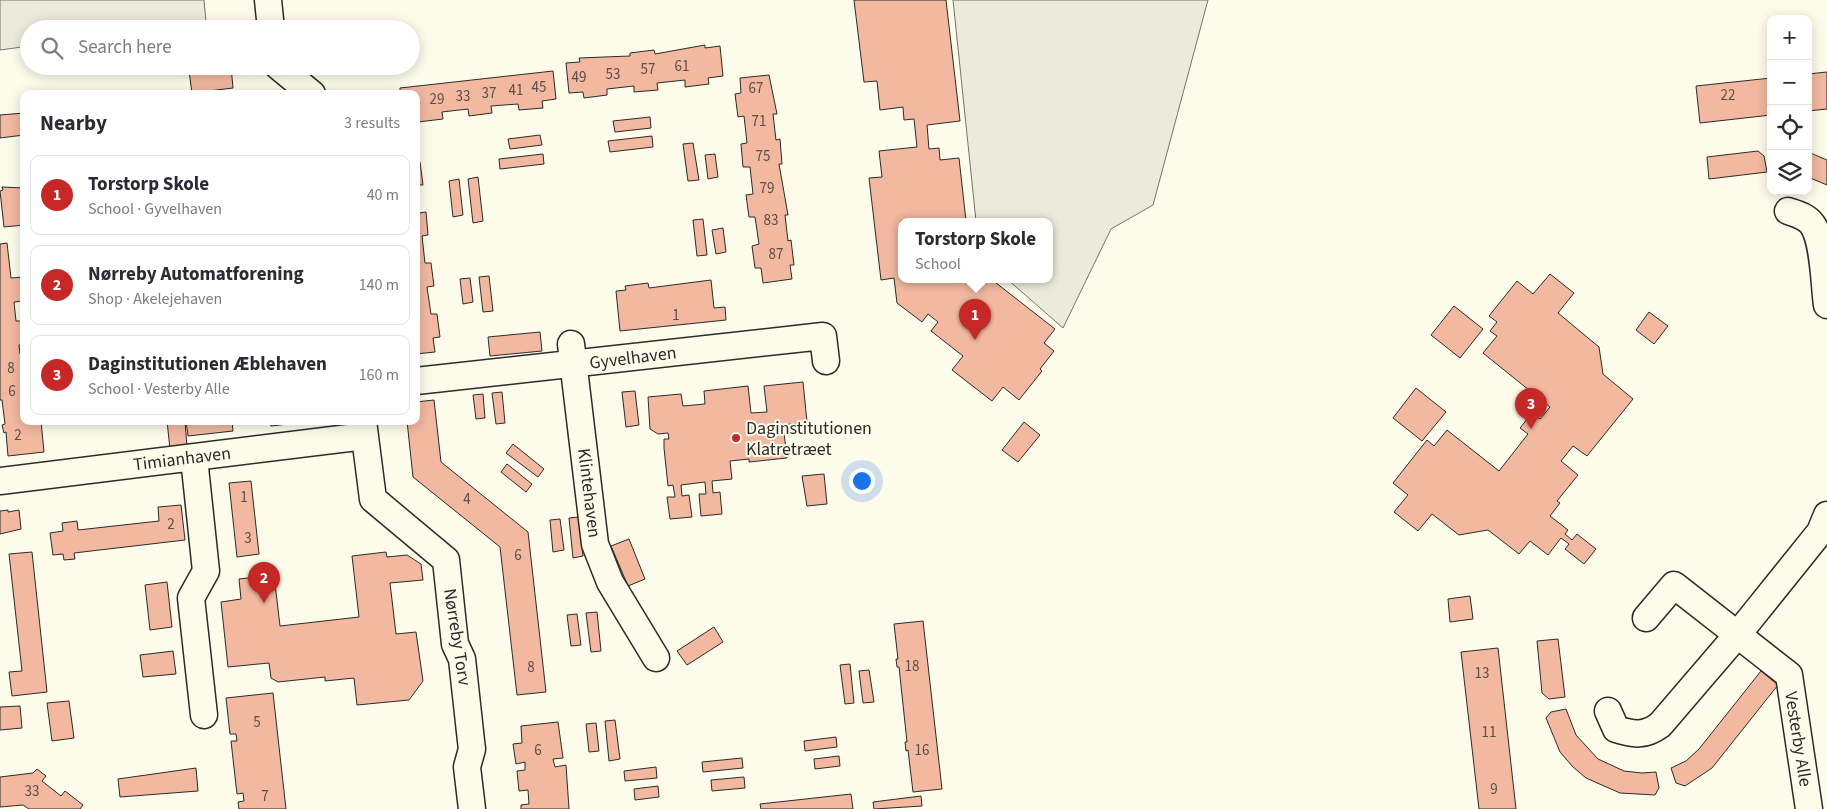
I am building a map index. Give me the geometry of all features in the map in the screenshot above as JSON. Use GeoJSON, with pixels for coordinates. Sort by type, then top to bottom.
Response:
{"type":"FeatureCollection","features":[{"type":"Feature","properties":{"kind":"street"},"geometry":{"type":"LineString","coordinates":[[268,0],[270,20]]}},
{"type":"Feature","properties":{"kind":"street"},"geometry":{"type":"LineString","coordinates":[[289,75],[307,90]]}},
{"type":"Feature","properties":{"kind":"street"},"geometry":{"type":"LineString","coordinates":[[1788,211],[1805,217],[1813,225],[1819,240],[1827,305]]}},
{"type":"Feature","properties":{"kind":"street","name":"Gyvelhaven"},"geometry":{"type":"LineString","coordinates":[[420,380],[573,354],[824,336],[826,361]]}},
{"type":"Feature","properties":{"kind":"street","name":"Klintehaven"},"geometry":{"type":"LineString","coordinates":[[573,354],[595,544],[610,582],[656,658]]}},
{"type":"Feature","properties":{"kind":"street","name":"Timianhaven"},"geometry":{"type":"LineString","coordinates":[[0,481],[194,458],[364,429]]}},
{"type":"Feature","properties":{"kind":"street","name":"Nørreby Torv"},"geometry":{"type":"LineString","coordinates":[[364,429],[373,499],[446,560],[455,644],[462,659],[472,749],[467,767],[472,809]]}},
{"type":"Feature","properties":{"kind":"street"},"geometry":{"type":"LineString","coordinates":[[194,458],[206,571],[191,598],[204,714]]}},
{"type":"Feature","properties":{"kind":"street"},"geometry":{"type":"LineString","coordinates":[[1608,711],[1616,729],[1632,734],[1649,733],[1660,725],[1738,634],[1820,532],[1827,515]]}},
{"type":"Feature","properties":{"kind":"street","name":"Vesterby Alle"},"geometry":{"type":"LineString","coordinates":[[1646,618],[1674,585],[1789,675],[1809,809]]}},
{"type":"Feature","properties":{"kind":"shaded area"},"geometry":{"type":"Polygon","coordinates":[[[0,0],[204,0],[206,20],[20,20],[20,47],[0,50],[0,0]]]}},
{"type":"Feature","properties":{"kind":"shaded area"},"geometry":{"type":"Polygon","coordinates":[[[953,0],[1208,0],[1153,205],[1111,229],[1063,328],[1012,283],[1053,283],[1053,218],[976,218],[953,0]]]}},
{"type":"Feature","properties":{"kind":"building"},"geometry":{"type":"Polygon","coordinates":[[[854,0],[946,0],[960,121],[927,125],[929,149],[939,148],[940,160],[959,158],[966,218],[898,218],[898,283],[996,283],[1055,329],[1044,343],[1054,351],[1040,369],[1042,371],[1019,400],[1003,387],[992,401],[952,370],[963,356],[931,331],[938,322],[928,314],[922,322],[897,303],[894,278],[881,280],[869,178],[882,177],[879,151],[917,147],[914,119],[904,120],[903,107],[880,110],[877,81],[864,82],[854,0]]]}},
{"type":"Feature","properties":{"kind":"building"},"geometry":{"type":"Polygon","coordinates":[[[705,45],[705,48],[720,46],[723,76],[708,78],[709,84],[685,87],[685,80],[657,83],[658,90],[634,92],[634,86],[607,89],[607,95],[584,98],[583,92],[569,93],[566,63],[580,62],[579,58],[630,56],[630,53],[654,50],[655,54],[705,45]]]}},
{"type":"Feature","properties":{"kind":"building"},"geometry":{"type":"Polygon","coordinates":[[[553,71],[556,99],[542,101],[543,108],[519,110],[518,104],[491,106],[492,113],[469,116],[468,109],[442,112],[443,119],[420,122],[420,90],[400,90],[400,88],[553,71]]]}},
{"type":"Feature","properties":{"kind":"building"},"geometry":{"type":"Polygon","coordinates":[[[1827,72],[1827,109],[1812,111],[1812,74],[1827,72]]]}},
{"type":"Feature","properties":{"kind":"building"},"geometry":{"type":"Polygon","coordinates":[[[190,75],[232,75],[233,88],[192,90],[190,75]]]}},
{"type":"Feature","properties":{"kind":"building"},"geometry":{"type":"Polygon","coordinates":[[[769,75],[777,114],[773,114],[776,140],[780,139],[782,164],[779,164],[788,215],[785,215],[788,241],[791,240],[794,265],[790,265],[792,279],[763,283],[761,268],[755,268],[752,246],[759,244],[755,217],[749,217],[746,195],[753,194],[750,167],[743,167],[741,144],[747,143],[744,116],[738,117],[735,94],[741,93],[740,78],[769,75]]]}},
{"type":"Feature","properties":{"kind":"building"},"geometry":{"type":"Polygon","coordinates":[[[1767,78],[1767,115],[1700,123],[1696,86],[1767,78]]]}},
{"type":"Feature","properties":{"kind":"building"},"geometry":{"type":"Polygon","coordinates":[[[20,113],[20,136],[0,138],[0,115],[20,113]]]}},
{"type":"Feature","properties":{"kind":"building"},"geometry":{"type":"Polygon","coordinates":[[[650,117],[651,128],[615,132],[613,121],[650,117]]]}},
{"type":"Feature","properties":{"kind":"building"},"geometry":{"type":"Polygon","coordinates":[[[540,135],[542,145],[510,149],[508,139],[540,135]]]}},
{"type":"Feature","properties":{"kind":"building"},"geometry":{"type":"Polygon","coordinates":[[[652,136],[653,147],[610,152],[608,141],[652,136]]]}},
{"type":"Feature","properties":{"kind":"building"},"geometry":{"type":"Polygon","coordinates":[[[693,143],[699,180],[688,181],[683,144],[693,143]]]}},
{"type":"Feature","properties":{"kind":"building"},"geometry":{"type":"Polygon","coordinates":[[[1758,151],[1764,156],[1767,172],[1709,179],[1707,157],[1758,151]]]}},
{"type":"Feature","properties":{"kind":"building"},"geometry":{"type":"Polygon","coordinates":[[[543,154],[544,164],[500,169],[499,159],[543,154]]]}},
{"type":"Feature","properties":{"kind":"building"},"geometry":{"type":"Polygon","coordinates":[[[715,154],[718,177],[708,179],[705,155],[715,154]]]}},
{"type":"Feature","properties":{"kind":"building"},"geometry":{"type":"Polygon","coordinates":[[[1812,154],[1827,160],[1827,185],[1812,179],[1812,154]]]}},
{"type":"Feature","properties":{"kind":"building"},"geometry":{"type":"Polygon","coordinates":[[[420,162],[423,185],[420,185],[420,162]]]}},
{"type":"Feature","properties":{"kind":"building"},"geometry":{"type":"Polygon","coordinates":[[[478,177],[483,221],[473,223],[468,179],[478,177]]]}},
{"type":"Feature","properties":{"kind":"building"},"geometry":{"type":"Polygon","coordinates":[[[459,179],[463,215],[453,217],[449,181],[459,179]]]}},
{"type":"Feature","properties":{"kind":"building"},"geometry":{"type":"Polygon","coordinates":[[[2,187],[20,188],[20,225],[4,227],[0,191],[3,190],[2,187]]]}},
{"type":"Feature","properties":{"kind":"building"},"geometry":{"type":"Polygon","coordinates":[[[426,212],[428,235],[422,236],[425,263],[431,263],[434,286],[427,287],[431,314],[437,314],[440,337],[433,338],[435,352],[420,354],[420,213],[426,212]]]}},
{"type":"Feature","properties":{"kind":"building"},"geometry":{"type":"Polygon","coordinates":[[[703,219],[707,255],[697,256],[693,220],[703,219]]]}},
{"type":"Feature","properties":{"kind":"building"},"geometry":{"type":"Polygon","coordinates":[[[723,228],[726,252],[716,254],[712,230],[723,228]]]}},
{"type":"Feature","properties":{"kind":"building"},"geometry":{"type":"Polygon","coordinates":[[[7,243],[11,278],[20,277],[20,301],[14,302],[16,321],[20,321],[20,425],[41,425],[44,452],[8,456],[6,432],[4,433],[2,425],[5,424],[2,400],[0,400],[0,244],[7,243]]]}},
{"type":"Feature","properties":{"kind":"building"},"geometry":{"type":"Polygon","coordinates":[[[1550,274],[1574,293],[1558,313],[1599,347],[1603,374],[1633,399],[1587,456],[1573,446],[1561,461],[1578,475],[1557,501],[1560,503],[1550,516],[1568,530],[1565,534],[1572,540],[1577,534],[1596,549],[1584,564],[1565,549],[1569,544],[1561,538],[1548,555],[1530,541],[1519,554],[1488,530],[1459,535],[1432,514],[1418,531],[1394,512],[1408,495],[1393,483],[1427,440],[1434,446],[1447,430],[1499,471],[1528,434],[1520,428],[1532,413],[1540,419],[1550,407],[1483,353],[1497,336],[1490,331],[1497,322],[1489,316],[1517,281],[1533,294],[1550,274]]]}},
{"type":"Feature","properties":{"kind":"building"},"geometry":{"type":"Polygon","coordinates":[[[489,276],[493,311],[483,312],[479,277],[489,276]]]}},
{"type":"Feature","properties":{"kind":"building"},"geometry":{"type":"Polygon","coordinates":[[[470,278],[473,302],[463,304],[460,279],[470,278]]]}},
{"type":"Feature","properties":{"kind":"building"},"geometry":{"type":"Polygon","coordinates":[[[711,280],[714,308],[725,307],[726,320],[620,331],[616,291],[626,290],[625,286],[648,283],[649,288],[711,280]]]}},
{"type":"Feature","properties":{"kind":"building"},"geometry":{"type":"Polygon","coordinates":[[[1454,306],[1483,329],[1460,358],[1431,335],[1454,306]]]}},
{"type":"Feature","properties":{"kind":"building"},"geometry":{"type":"Polygon","coordinates":[[[1649,312],[1668,326],[1654,344],[1636,330],[1649,312]]]}},
{"type":"Feature","properties":{"kind":"building"},"geometry":{"type":"Polygon","coordinates":[[[540,332],[542,351],[490,356],[488,337],[540,332]]]}},
{"type":"Feature","properties":{"kind":"building"},"geometry":{"type":"Polygon","coordinates":[[[803,382],[807,422],[783,425],[787,458],[749,462],[749,459],[730,461],[732,479],[712,481],[713,493],[720,492],[722,514],[701,516],[699,494],[706,494],[705,482],[681,485],[682,496],[689,495],[692,517],[670,519],[667,497],[675,497],[673,485],[668,486],[664,439],[669,439],[668,433],[658,434],[650,429],[648,397],[681,394],[683,406],[705,404],[704,391],[748,386],[751,413],[767,412],[764,386],[803,382]]]}},
{"type":"Feature","properties":{"kind":"building"},"geometry":{"type":"Polygon","coordinates":[[[1416,388],[1446,412],[1422,441],[1393,418],[1416,388]]]}},
{"type":"Feature","properties":{"kind":"building"},"geometry":{"type":"Polygon","coordinates":[[[635,391],[639,425],[626,427],[622,392],[635,391]]]}},
{"type":"Feature","properties":{"kind":"building"},"geometry":{"type":"Polygon","coordinates":[[[502,392],[505,423],[496,424],[492,393],[502,392]]]}},
{"type":"Feature","properties":{"kind":"building"},"geometry":{"type":"Polygon","coordinates":[[[483,394],[485,418],[476,419],[473,395],[483,394]]]}},
{"type":"Feature","properties":{"kind":"building"},"geometry":{"type":"Polygon","coordinates":[[[434,400],[441,462],[528,532],[546,692],[517,695],[500,547],[413,477],[407,425],[420,425],[420,402],[434,400]]]}},
{"type":"Feature","properties":{"kind":"building"},"geometry":{"type":"Polygon","coordinates":[[[1024,422],[1040,435],[1018,462],[1002,450],[1024,422]]]}},
{"type":"Feature","properties":{"kind":"building"},"geometry":{"type":"Polygon","coordinates":[[[167,425],[185,425],[187,447],[170,449],[167,425]]]}},
{"type":"Feature","properties":{"kind":"building"},"geometry":{"type":"Polygon","coordinates":[[[187,425],[232,425],[233,431],[188,436],[187,425]]]}},
{"type":"Feature","properties":{"kind":"building"},"geometry":{"type":"Polygon","coordinates":[[[513,444],[544,469],[538,477],[506,453],[513,444]]]}},
{"type":"Feature","properties":{"kind":"building"},"geometry":{"type":"Polygon","coordinates":[[[507,464],[532,484],[526,492],[501,472],[507,464]]]}},
{"type":"Feature","properties":{"kind":"building"},"geometry":{"type":"Polygon","coordinates":[[[824,474],[827,504],[807,506],[802,476],[824,474]]]}},
{"type":"Feature","properties":{"kind":"building"},"geometry":{"type":"Polygon","coordinates":[[[251,481],[259,554],[237,557],[229,483],[251,481]]]}},
{"type":"Feature","properties":{"kind":"building"},"geometry":{"type":"Polygon","coordinates":[[[181,505],[185,540],[74,553],[75,559],[64,560],[63,554],[53,555],[50,533],[63,531],[62,523],[77,521],[78,530],[159,521],[158,507],[181,505]]]}},
{"type":"Feature","properties":{"kind":"building"},"geometry":{"type":"Polygon","coordinates":[[[8,510],[8,512],[19,510],[21,529],[0,534],[0,511],[8,510]]]}},
{"type":"Feature","properties":{"kind":"building"},"geometry":{"type":"Polygon","coordinates":[[[579,517],[583,556],[573,558],[569,518],[579,517]]]}},
{"type":"Feature","properties":{"kind":"building"},"geometry":{"type":"Polygon","coordinates":[[[560,519],[564,550],[553,552],[550,520],[560,519]]]}},
{"type":"Feature","properties":{"kind":"building"},"geometry":{"type":"Polygon","coordinates":[[[629,539],[645,579],[628,586],[611,546],[629,539]]]}},
{"type":"Feature","properties":{"kind":"building"},"geometry":{"type":"Polygon","coordinates":[[[32,552],[47,692],[12,696],[9,672],[22,671],[9,554],[32,552]]]}},
{"type":"Feature","properties":{"kind":"building"},"geometry":{"type":"Polygon","coordinates":[[[386,552],[387,557],[407,555],[421,564],[423,580],[390,583],[396,634],[416,632],[423,681],[409,700],[357,705],[354,678],[325,681],[325,677],[278,682],[271,678],[269,663],[228,667],[221,602],[241,599],[239,579],[274,575],[280,626],[359,617],[352,556],[386,552]]]}},
{"type":"Feature","properties":{"kind":"building"},"geometry":{"type":"Polygon","coordinates":[[[167,582],[172,627],[150,630],[145,585],[167,582]]]}},
{"type":"Feature","properties":{"kind":"building"},"geometry":{"type":"Polygon","coordinates":[[[1470,596],[1473,619],[1450,622],[1448,599],[1470,596]]]}},
{"type":"Feature","properties":{"kind":"building"},"geometry":{"type":"Polygon","coordinates":[[[597,612],[601,651],[591,652],[586,613],[597,612]]]}},
{"type":"Feature","properties":{"kind":"building"},"geometry":{"type":"Polygon","coordinates":[[[577,614],[581,645],[571,646],[567,615],[577,614]]]}},
{"type":"Feature","properties":{"kind":"building"},"geometry":{"type":"Polygon","coordinates":[[[923,621],[942,789],[913,792],[908,750],[906,751],[905,742],[907,742],[899,667],[897,667],[896,659],[898,659],[894,624],[923,621]]]}},
{"type":"Feature","properties":{"kind":"building"},"geometry":{"type":"Polygon","coordinates":[[[714,627],[723,642],[687,665],[677,651],[714,627]]]}},
{"type":"Feature","properties":{"kind":"building"},"geometry":{"type":"Polygon","coordinates":[[[1558,639],[1565,697],[1549,699],[1542,693],[1537,641],[1558,639]]]}},
{"type":"Feature","properties":{"kind":"building"},"geometry":{"type":"Polygon","coordinates":[[[1498,648],[1516,809],[1479,809],[1461,652],[1498,648]]]}},
{"type":"Feature","properties":{"kind":"building"},"geometry":{"type":"Polygon","coordinates":[[[173,651],[176,674],[143,677],[140,655],[173,651]]]}},
{"type":"Feature","properties":{"kind":"building"},"geometry":{"type":"Polygon","coordinates":[[[850,664],[854,703],[845,704],[840,665],[850,664]]]}},
{"type":"Feature","properties":{"kind":"building"},"geometry":{"type":"Polygon","coordinates":[[[869,670],[874,702],[863,703],[859,671],[869,670]]]}},
{"type":"Feature","properties":{"kind":"building"},"geometry":{"type":"Polygon","coordinates":[[[1761,671],[1778,685],[1712,768],[1685,786],[1676,783],[1671,768],[1686,761],[1699,749],[1761,671]]]}},
{"type":"Feature","properties":{"kind":"building"},"geometry":{"type":"Polygon","coordinates":[[[273,693],[286,809],[239,809],[238,802],[244,801],[243,793],[237,794],[231,741],[237,741],[236,734],[230,734],[226,698],[273,693]]]}},
{"type":"Feature","properties":{"kind":"building"},"geometry":{"type":"Polygon","coordinates":[[[69,701],[74,738],[52,741],[47,703],[69,701]]]}},
{"type":"Feature","properties":{"kind":"building"},"geometry":{"type":"Polygon","coordinates":[[[20,706],[22,728],[0,730],[0,707],[20,706]]]}},
{"type":"Feature","properties":{"kind":"building"},"geometry":{"type":"Polygon","coordinates":[[[1566,709],[1576,735],[1598,759],[1624,771],[1656,772],[1659,788],[1655,795],[1620,793],[1586,778],[1573,767],[1560,752],[1546,718],[1551,712],[1566,709]]]}},
{"type":"Feature","properties":{"kind":"building"},"geometry":{"type":"Polygon","coordinates":[[[615,720],[620,759],[609,761],[605,721],[615,720]]]}},
{"type":"Feature","properties":{"kind":"building"},"geometry":{"type":"Polygon","coordinates":[[[558,722],[563,758],[553,759],[555,767],[566,765],[569,809],[521,809],[521,805],[529,804],[528,790],[519,791],[517,771],[525,770],[525,762],[516,764],[513,744],[522,743],[521,726],[558,722]]]}},
{"type":"Feature","properties":{"kind":"building"},"geometry":{"type":"Polygon","coordinates":[[[596,723],[599,751],[589,752],[586,724],[596,723]]]}},
{"type":"Feature","properties":{"kind":"building"},"geometry":{"type":"Polygon","coordinates":[[[836,737],[837,747],[805,751],[804,741],[836,737]]]}},
{"type":"Feature","properties":{"kind":"building"},"geometry":{"type":"Polygon","coordinates":[[[839,756],[840,766],[815,769],[814,759],[839,756]]]}},
{"type":"Feature","properties":{"kind":"building"},"geometry":{"type":"Polygon","coordinates":[[[742,758],[743,768],[703,772],[702,762],[742,758]]]}},
{"type":"Feature","properties":{"kind":"building"},"geometry":{"type":"Polygon","coordinates":[[[656,767],[657,778],[625,781],[624,771],[656,767]]]}},
{"type":"Feature","properties":{"kind":"building"},"geometry":{"type":"Polygon","coordinates":[[[196,768],[198,791],[120,797],[118,779],[196,768]]]}},
{"type":"Feature","properties":{"kind":"building"},"geometry":{"type":"Polygon","coordinates":[[[37,769],[46,776],[42,781],[61,796],[65,791],[83,805],[80,809],[29,809],[23,805],[0,807],[0,777],[33,773],[37,769]]]}},
{"type":"Feature","properties":{"kind":"building"},"geometry":{"type":"Polygon","coordinates":[[[744,777],[745,788],[712,791],[711,780],[744,777]]]}},
{"type":"Feature","properties":{"kind":"building"},"geometry":{"type":"Polygon","coordinates":[[[658,786],[659,797],[635,800],[634,789],[658,786]]]}},
{"type":"Feature","properties":{"kind":"building"},"geometry":{"type":"Polygon","coordinates":[[[851,794],[853,809],[761,809],[760,804],[851,794]]]}},
{"type":"Feature","properties":{"kind":"building"},"geometry":{"type":"Polygon","coordinates":[[[921,796],[922,806],[874,809],[873,802],[921,796]]]}},
{"type":"Feature","properties":{"kind":"place","name":"Torstorp Skole"},"geometry":{"type":"Point","coordinates":[975,340]}},
{"type":"Feature","properties":{"kind":"place","name":"Daginstitutionen Æblehaven"},"geometry":{"type":"Point","coordinates":[1531,429]}},
{"type":"Feature","properties":{"kind":"place","name":"Daginstitutionen Klatretræet"},"geometry":{"type":"Point","coordinates":[736,438]}},
{"type":"Feature","properties":{"kind":"place","name":"Nørreby Automatforening"},"geometry":{"type":"Point","coordinates":[264,603]}}]}
